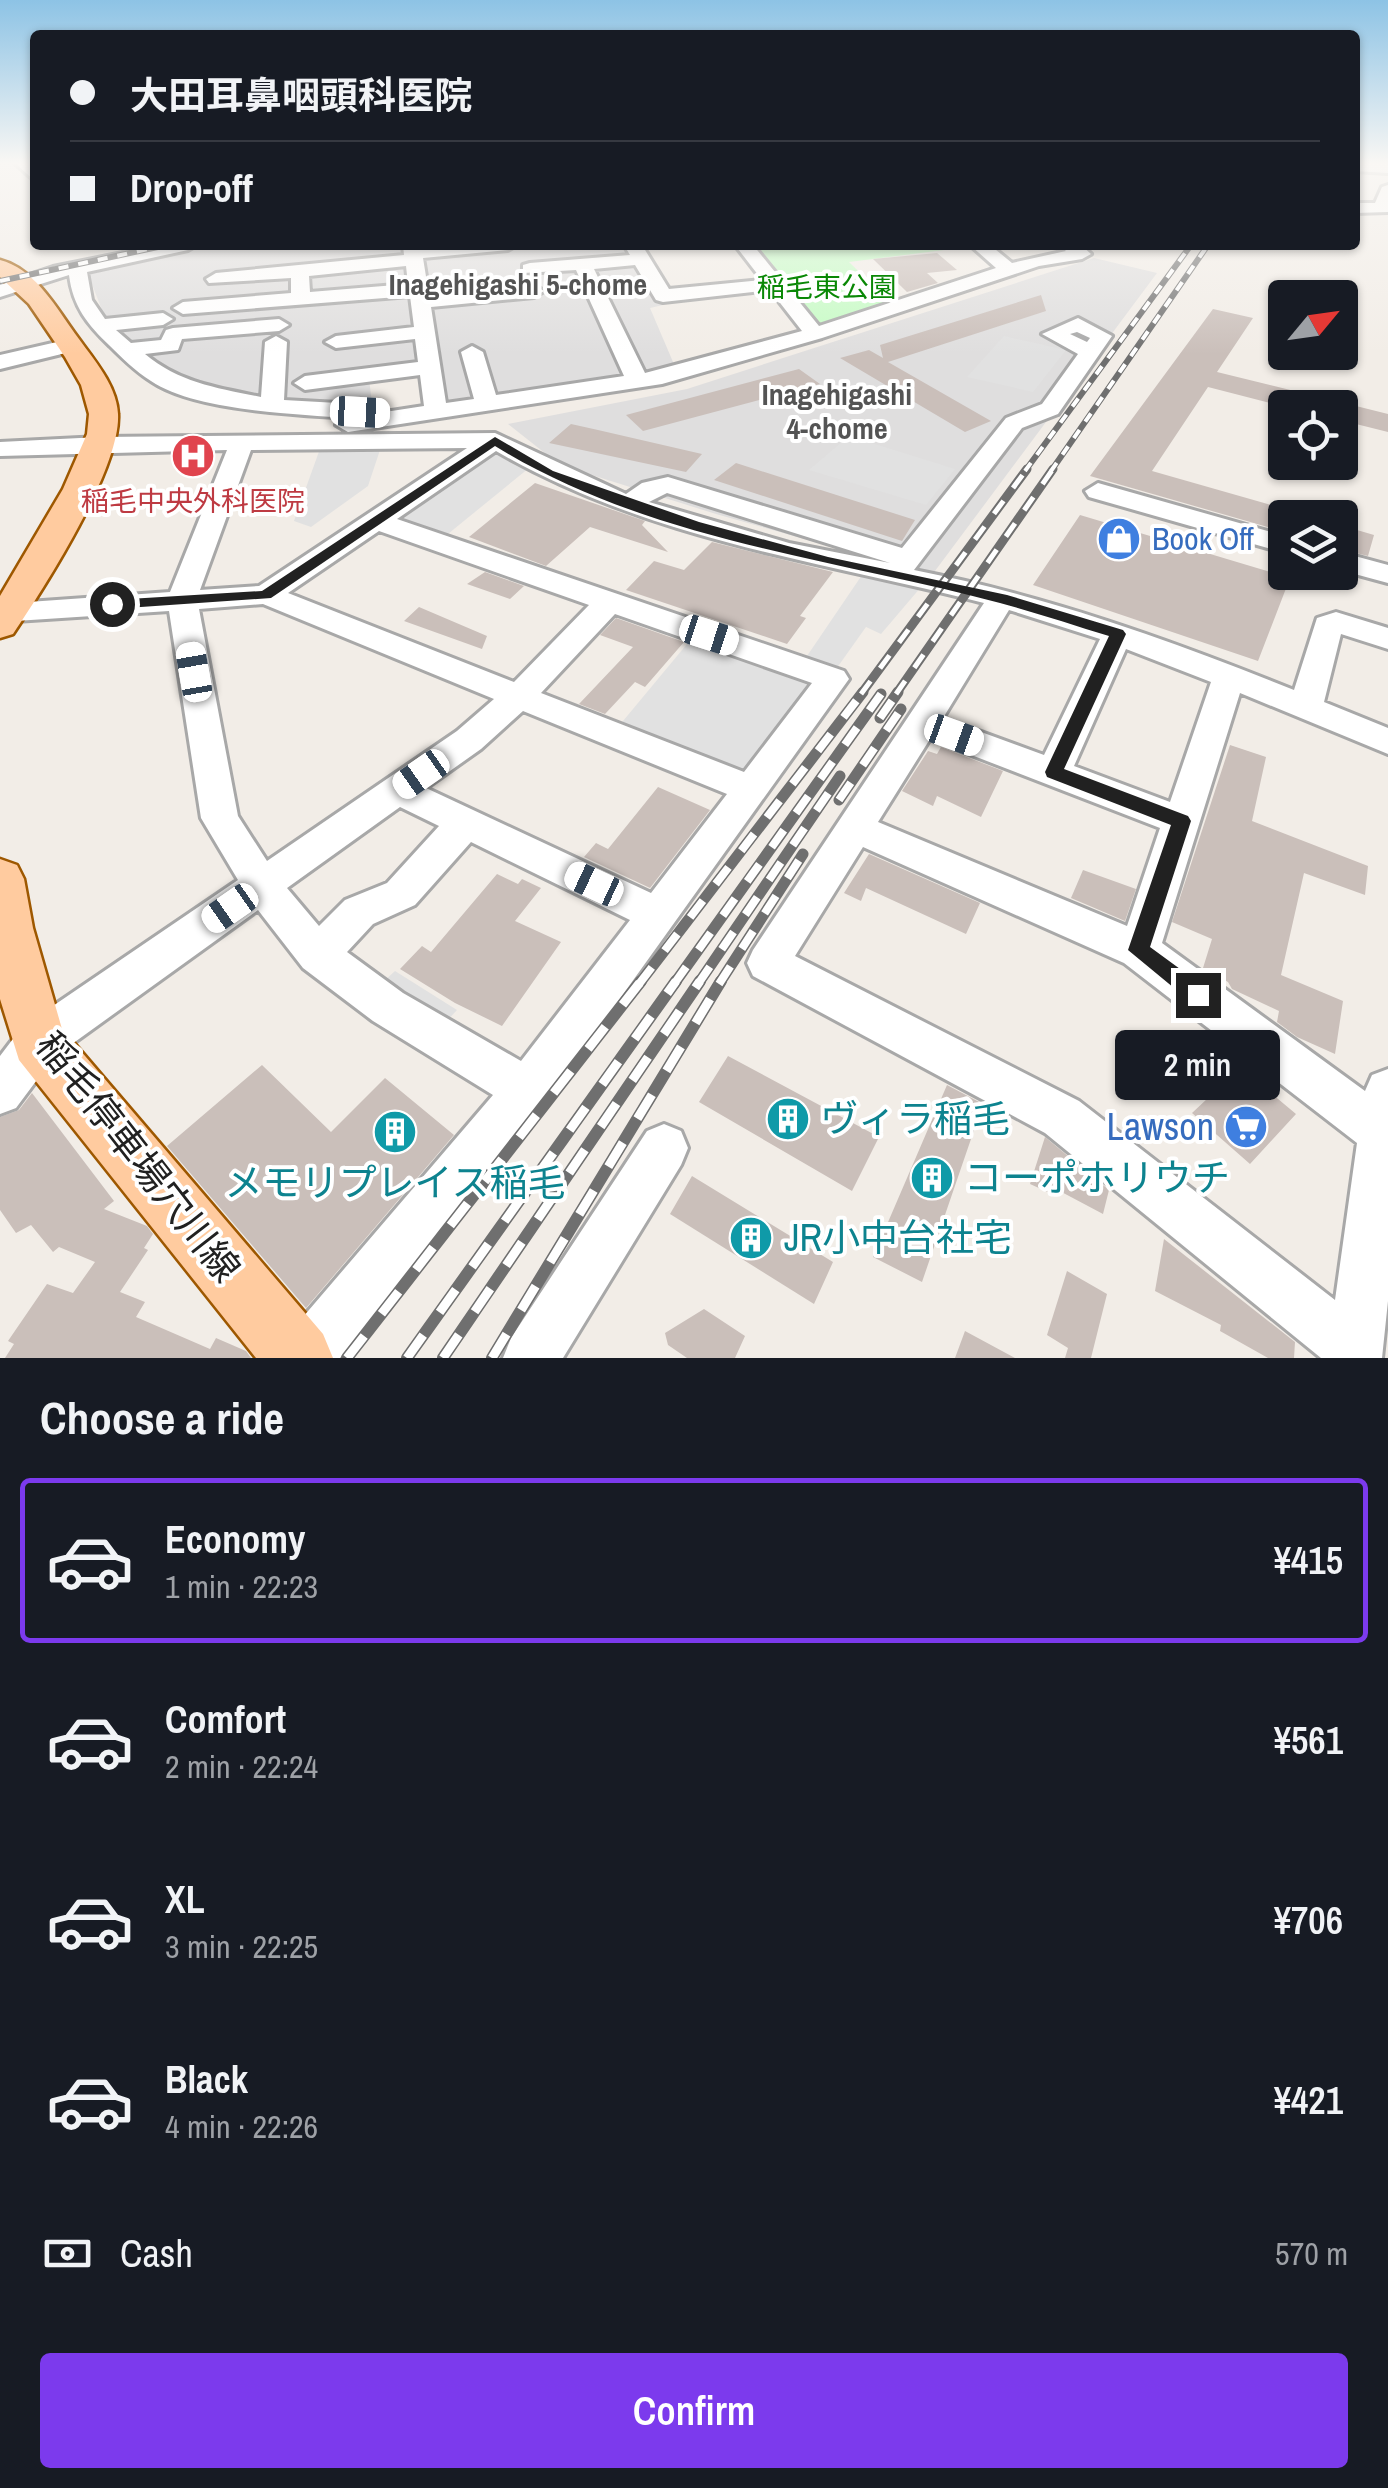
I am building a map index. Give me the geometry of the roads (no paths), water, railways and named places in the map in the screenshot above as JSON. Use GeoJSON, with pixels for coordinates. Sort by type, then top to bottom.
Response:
{"type":"FeatureCollection","features":[{"type":"Feature","properties":{"kind":"main road"},"geometry":{"type":"LineString","coordinates":[[0,268],[43,276],[70,345],[101,398],[104,428],[100,444],[3,617]]}},
{"type":"Feature","properties":{"kind":"main road","name":"稲毛停車場穴川線"},"geometry":{"type":"LineString","coordinates":[[0,879],[16,964],[38,1042],[302,1358]]}},
{"type":"Feature","properties":{"kind":"street"},"geometry":{"type":"LineString","coordinates":[[43,276],[68,250]]}},
{"type":"Feature","properties":{"kind":"street"},"geometry":{"type":"LineString","coordinates":[[43,276],[120,250]]}},
{"type":"Feature","properties":{"kind":"street"},"geometry":{"type":"LineString","coordinates":[[43,276],[165,250]]}},
{"type":"Feature","properties":{"kind":"street"},"geometry":{"type":"LineString","coordinates":[[748,250],[814,334]]}},
{"type":"Feature","properties":{"kind":"street"},"geometry":{"type":"LineString","coordinates":[[985,250],[1010,270]]}},
{"type":"Feature","properties":{"kind":"street"},"geometry":{"type":"LineString","coordinates":[[236,442],[638,382],[814,334],[1010,270],[1082,254],[1077,250]]}},
{"type":"Feature","properties":{"kind":"street"},"geometry":{"type":"LineString","coordinates":[[583,264],[637,252],[663,296],[774,284]]}},
{"type":"Feature","properties":{"kind":"street"},"geometry":{"type":"LineString","coordinates":[[216,279],[300,271],[413,253],[521,255],[653,279],[735,272]]}},
{"type":"Feature","properties":{"kind":"street"},"geometry":{"type":"LineString","coordinates":[[413,253],[430,367],[428,413]]}},
{"type":"Feature","properties":{"kind":"street"},"geometry":{"type":"LineString","coordinates":[[583,264],[638,382]]}},
{"type":"Feature","properties":{"kind":"street"},"geometry":{"type":"LineString","coordinates":[[300,271],[299,300],[534,292]]}},
{"type":"Feature","properties":{"kind":"street"},"geometry":{"type":"LineString","coordinates":[[43,276],[82,300],[100,326],[160,378],[192,390],[272,406],[428,413]]}},
{"type":"Feature","properties":{"kind":"street"},"geometry":{"type":"LineString","coordinates":[[182,308],[300,297]]}},
{"type":"Feature","properties":{"kind":"street"},"geometry":{"type":"LineString","coordinates":[[100,326],[163,319]]}},
{"type":"Feature","properties":{"kind":"street"},"geometry":{"type":"LineString","coordinates":[[336,342],[425,332]]}},
{"type":"Feature","properties":{"kind":"street"},"geometry":{"type":"LineString","coordinates":[[170,345],[173,334],[278,333],[272,406]]}},
{"type":"Feature","properties":{"kind":"street"},"geometry":{"type":"LineString","coordinates":[[0,362],[70,345]]}},
{"type":"Feature","properties":{"kind":"street"},"geometry":{"type":"LineString","coordinates":[[124,350],[170,345],[176,350],[222,347]]}},
{"type":"Feature","properties":{"kind":"street"},"geometry":{"type":"LineString","coordinates":[[472,352],[487,404]]}},
{"type":"Feature","properties":{"kind":"street"},"geometry":{"type":"LineString","coordinates":[[901,568],[1014,423],[1050,410],[1090,352]]}},
{"type":"Feature","properties":{"kind":"street"},"geometry":{"type":"LineString","coordinates":[[305,383],[430,367]]}},
{"type":"Feature","properties":{"kind":"street"},"geometry":{"type":"LineString","coordinates":[[0,449],[100,444],[495,440],[548,473],[632,502],[652,489],[668,486],[901,568],[1118,634],[1388,742]]}},
{"type":"Feature","properties":{"kind":"street"},"geometry":{"type":"LineString","coordinates":[[266,595],[495,440]]}},
{"type":"Feature","properties":{"kind":"street"},"geometry":{"type":"LineString","coordinates":[[236,442],[182,599],[220,818],[262,886],[318,955],[388,1006],[527,1090]]}},
{"type":"Feature","properties":{"kind":"street"},"geometry":{"type":"LineString","coordinates":[[1098,491],[1268,540]]}},
{"type":"Feature","properties":{"kind":"street"},"geometry":{"type":"LineString","coordinates":[[302,1358],[527,1090],[834,680],[377,521]]}},
{"type":"Feature","properties":{"kind":"street"},"geometry":{"type":"LineString","coordinates":[[1358,565],[1388,574]]}},
{"type":"Feature","properties":{"kind":"street"},"geometry":{"type":"LineString","coordinates":[[3,617],[182,599],[266,595],[752,790]]}},
{"type":"Feature","properties":{"kind":"street"},"geometry":{"type":"LineString","coordinates":[[1002,598],[768,963],[1062,1117],[1355,1354]]}},
{"type":"Feature","properties":{"kind":"street"},"geometry":{"type":"LineString","coordinates":[[0,1092],[38,1042],[469,740],[520,695],[610,601]]}},
{"type":"Feature","properties":{"kind":"street"},"geometry":{"type":"LineString","coordinates":[[1306,708],[1328,625],[1336,622],[1388,639]]}},
{"type":"Feature","properties":{"kind":"street"},"geometry":{"type":"LineString","coordinates":[[1054,772],[1118,634]]}},
{"type":"Feature","properties":{"kind":"street"},"geometry":{"type":"LineString","coordinates":[[1139,950],[1228,677]]}},
{"type":"Feature","properties":{"kind":"street"},"geometry":{"type":"LineString","coordinates":[[922,723],[1182,821]]}},
{"type":"Feature","properties":{"kind":"street"},"geometry":{"type":"LineString","coordinates":[[397,790],[658,915]]}},
{"type":"Feature","properties":{"kind":"street"},"geometry":{"type":"LineString","coordinates":[[318,955],[360,912],[401,894],[465,823]]}},
{"type":"Feature","properties":{"kind":"street"},"geometry":{"type":"LineString","coordinates":[[853,826],[1139,950],[1386,1120],[1355,1354]]}},
{"type":"Feature","properties":{"kind":"street"},"geometry":{"type":"LineString","coordinates":[[531,1358],[664,1148]]}},
{"type":"Feature","properties":{"kind":"railway"},"geometry":{"type":"LineString","coordinates":[[0,281],[144,250]]}},
{"type":"Feature","properties":{"kind":"railway"},"geometry":{"type":"LineString","coordinates":[[1025,471],[1187,250]]}},
{"type":"Feature","properties":{"kind":"railway"},"geometry":{"type":"LineString","coordinates":[[1051,471],[1205,250]]}},
{"type":"Feature","properties":{"kind":"railway"},"geometry":{"type":"LineString","coordinates":[[861,694],[1027,469]]}},
{"type":"Feature","properties":{"kind":"railway"},"geometry":{"type":"LineString","coordinates":[[896,694],[1053,469]]}},
{"type":"Feature","properties":{"kind":"railway"},"geometry":{"type":"LineString","coordinates":[[639,984],[863,692]]}},
{"type":"Feature","properties":{"kind":"railway"},"geometry":{"type":"LineString","coordinates":[[880,718],[898,692]]}},
{"type":"Feature","properties":{"kind":"railway"},"geometry":{"type":"LineString","coordinates":[[674,984],[881,694]]}},
{"type":"Feature","properties":{"kind":"railway"},"geometry":{"type":"LineString","coordinates":[[839,800],[901,709]]}},
{"type":"Feature","properties":{"kind":"railway"},"geometry":{"type":"LineString","coordinates":[[698,984],[840,776]]}},
{"type":"Feature","properties":{"kind":"railway"},"geometry":{"type":"LineString","coordinates":[[719,984],[803,854]]}},
{"type":"Feature","properties":{"kind":"railway"},"geometry":{"type":"LineString","coordinates":[[347,1358],[641,981]]}},
{"type":"Feature","properties":{"kind":"railway"},"geometry":{"type":"LineString","coordinates":[[407,1358],[676,981]]}},
{"type":"Feature","properties":{"kind":"railway"},"geometry":{"type":"LineString","coordinates":[[443,1358],[700,981]]}},
{"type":"Feature","properties":{"kind":"railway"},"geometry":{"type":"LineString","coordinates":[[492,1358],[721,981]]}},
{"type":"Feature","properties":{"kind":"place","name":"稲毛中央外科医院"},"geometry":{"type":"Point","coordinates":[193,456]}},
{"type":"Feature","properties":{"kind":"place","name":"Book Off"},"geometry":{"type":"Point","coordinates":[1119,539]}},
{"type":"Feature","properties":{"kind":"place","name":"ヴィラ稲毛"},"geometry":{"type":"Point","coordinates":[788,1119]}},
{"type":"Feature","properties":{"kind":"place","name":"Lawson"},"geometry":{"type":"Point","coordinates":[1246,1127]}},
{"type":"Feature","properties":{"kind":"place","name":"メモリプレイス稲毛"},"geometry":{"type":"Point","coordinates":[395,1132]}},
{"type":"Feature","properties":{"kind":"place","name":"コーポホリウチ"},"geometry":{"type":"Point","coordinates":[932,1178]}},
{"type":"Feature","properties":{"kind":"place","name":"JR小中台社宅"},"geometry":{"type":"Point","coordinates":[751,1238]}},
{"type":"Feature","properties":{"kind":"district","name":"Inagehigashi 5-chome"},"geometry":{"type":"Point","coordinates":[518,285]}},
{"type":"Feature","properties":{"kind":"district","name":"Inagehigashi 4-chome"},"geometry":{"type":"Point","coordinates":[837,412]}},
{"type":"Feature","properties":{"kind":"park label","name":"稲毛東公園"},"geometry":{"type":"Point","coordinates":[827,287]}}]}
